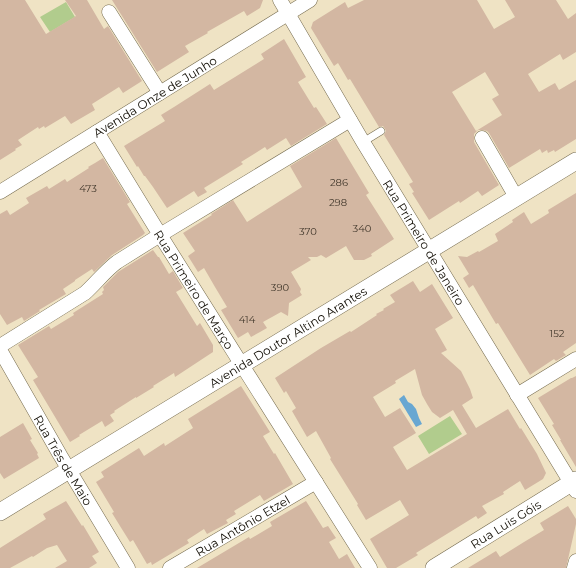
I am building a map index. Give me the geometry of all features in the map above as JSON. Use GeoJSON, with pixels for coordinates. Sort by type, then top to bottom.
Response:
{"type":"FeatureCollection","features":[{"type":"Feature","properties":{"kind":"street","name":"Rua Primeiro de Janeiro"},"geometry":{"type":"LineString","coordinates":[[280,0],[428,250],[574,485]]}},
{"type":"Feature","properties":{"kind":"street","name":"Avenida Onze de Junho"},"geometry":{"type":"LineString","coordinates":[[0,192],[310,0]]}},
{"type":"Feature","properties":{"kind":"street"},"geometry":{"type":"LineString","coordinates":[[109,12],[160,93]]}},
{"type":"Feature","properties":{"kind":"street"},"geometry":{"type":"LineString","coordinates":[[0,346],[85,293],[116,262],[350,120]]}},
{"type":"Feature","properties":{"kind":"street","name":"Rua Primeiro de Março"},"geometry":{"type":"LineString","coordinates":[[97,132],[370,568]]}},
{"type":"Feature","properties":{"kind":"street"},"geometry":{"type":"LineString","coordinates":[[482,138],[516,197]]}},
{"type":"Feature","properties":{"kind":"street","name":"Avenida Doutor Altino Arantes"},"geometry":{"type":"LineString","coordinates":[[0,512],[576,161]]}},
{"type":"Feature","properties":{"kind":"street","name":"Rua Três de Maio"},"geometry":{"type":"LineString","coordinates":[[0,350],[69,470],[128,568]]}},
{"type":"Feature","properties":{"kind":"street"},"geometry":{"type":"LineString","coordinates":[[517,395],[576,360]]}},
{"type":"Feature","properties":{"kind":"street","name":"Rua Antônio Etzel"},"geometry":{"type":"LineString","coordinates":[[170,568],[316,482]]}},
{"type":"Feature","properties":{"kind":"street","name":"Rua Luis Góis"},"geometry":{"type":"LineString","coordinates":[[435,568],[574,485]]}},
{"type":"Feature","properties":{"kind":"street"},"geometry":{"type":"LineString","coordinates":[[574,568],[576,561]]}},
{"type":"Feature","properties":{"kind":"lane"},"geometry":{"type":"LineString","coordinates":[[363,142],[381,131]]}},
{"type":"Feature","properties":{"kind":"green space"},"geometry":{"type":"Polygon","coordinates":[[[66,2],[75,17],[50,32],[40,17],[66,2]]]}},
{"type":"Feature","properties":{"kind":"green space"},"geometry":{"type":"Polygon","coordinates":[[[450,416],[462,434],[429,454],[418,436],[450,416]]]}},
{"type":"Feature","properties":{"kind":"water"},"geometry":{"type":"Polygon","coordinates":[[[404,395],[408,402],[416,409],[422,424],[416,427],[399,399],[404,395]]]}},
{"type":"Feature","properties":{"kind":"building"},"geometry":{"type":"Polygon","coordinates":[[[0,0],[25,0],[46,34],[76,16],[65,0],[87,0],[104,29],[108,26],[142,81],[123,93],[119,87],[92,104],[95,110],[71,124],[65,116],[45,128],[44,126],[39,129],[38,127],[18,140],[22,145],[0,160],[0,0]]]}},
{"type":"Feature","properties":{"kind":"building"},"geometry":{"type":"Polygon","coordinates":[[[112,0],[263,0],[260,8],[247,16],[244,11],[185,46],[189,52],[157,72],[112,0]]]}},
{"type":"Feature","properties":{"kind":"building"},"geometry":{"type":"Polygon","coordinates":[[[364,0],[477,0],[494,29],[515,17],[505,0],[556,0],[568,19],[576,13],[576,52],[563,60],[560,54],[528,74],[539,92],[555,83],[559,90],[576,80],[576,139],[555,152],[554,150],[548,153],[547,150],[542,153],[540,149],[509,168],[489,133],[487,131],[478,130],[474,134],[474,142],[499,185],[482,196],[478,191],[429,220],[412,193],[414,192],[409,184],[413,182],[384,135],[386,131],[385,129],[383,126],[379,127],[350,79],[348,80],[338,63],[334,66],[311,28],[313,22],[345,2],[348,8],[364,0]],[[485,72],[452,92],[476,131],[502,115],[492,99],[499,95],[485,72]]]}},
{"type":"Feature","properties":{"kind":"building"},"geometry":{"type":"Polygon","coordinates":[[[284,39],[306,77],[298,82],[314,108],[316,107],[327,124],[291,146],[286,138],[267,150],[265,147],[241,162],[243,164],[204,188],[207,192],[198,197],[194,191],[167,208],[138,166],[137,167],[124,146],[165,121],[161,115],[210,84],[214,90],[264,59],[261,54],[284,39]]]}},
{"type":"Feature","properties":{"kind":"building"},"geometry":{"type":"Polygon","coordinates":[[[336,138],[369,193],[366,195],[394,239],[371,254],[372,256],[364,260],[354,260],[346,246],[326,258],[321,255],[317,257],[308,257],[311,260],[291,272],[301,289],[300,292],[302,295],[289,303],[288,316],[281,312],[263,322],[267,328],[251,337],[248,332],[238,338],[221,310],[227,307],[204,268],[198,272],[188,256],[195,251],[183,233],[233,200],[247,222],[302,187],[290,166],[336,138]]]}},
{"type":"Feature","properties":{"kind":"building"},"geometry":{"type":"Polygon","coordinates":[[[103,158],[130,202],[127,204],[145,233],[112,255],[94,272],[92,269],[63,289],[66,294],[24,321],[22,317],[7,325],[0,314],[0,214],[7,210],[10,215],[29,203],[26,198],[47,186],[49,189],[65,179],[67,182],[103,158]]]}},
{"type":"Feature","properties":{"kind":"building"},"geometry":{"type":"Polygon","coordinates":[[[576,193],[576,343],[563,352],[566,355],[556,361],[554,359],[530,375],[498,323],[496,324],[473,285],[469,288],[463,278],[469,274],[458,256],[467,257],[498,241],[495,234],[513,222],[512,220],[524,212],[531,224],[549,213],[548,210],[576,193]]]}},
{"type":"Feature","properties":{"kind":"building"},"geometry":{"type":"Polygon","coordinates":[[[153,250],[169,274],[173,271],[183,288],[176,292],[197,326],[200,323],[213,345],[213,352],[175,377],[174,373],[114,411],[115,412],[110,415],[114,421],[105,427],[102,421],[70,442],[33,380],[38,377],[18,345],[49,326],[51,329],[74,315],[73,313],[103,294],[103,287],[118,272],[153,250]]]}},
{"type":"Feature","properties":{"kind":"building"},"geometry":{"type":"Polygon","coordinates":[[[413,281],[420,292],[432,284],[453,318],[435,329],[447,350],[441,353],[461,371],[473,398],[462,405],[476,428],[508,409],[537,454],[546,473],[543,479],[525,490],[520,481],[503,492],[504,494],[482,506],[487,513],[478,519],[476,516],[416,553],[418,555],[396,568],[387,568],[370,539],[409,515],[400,500],[366,520],[357,505],[358,504],[330,459],[331,458],[316,431],[307,437],[292,411],[296,408],[286,391],[284,393],[275,378],[384,310],[383,309],[395,302],[390,295],[413,281]],[[415,369],[373,397],[385,417],[400,408],[416,433],[393,447],[407,470],[467,434],[453,410],[440,418],[432,412],[422,395],[415,369]]]}},
{"type":"Feature","properties":{"kind":"building"},"geometry":{"type":"Polygon","coordinates":[[[576,376],[576,467],[552,425],[554,424],[538,398],[576,376]]]}},
{"type":"Feature","properties":{"kind":"building"},"geometry":{"type":"Polygon","coordinates":[[[241,386],[270,432],[263,436],[293,484],[264,501],[260,495],[234,511],[236,514],[226,520],[228,523],[207,534],[204,529],[187,540],[189,543],[152,565],[151,562],[147,564],[133,540],[130,542],[120,526],[112,513],[114,512],[96,482],[104,477],[101,472],[139,448],[144,456],[164,443],[165,446],[193,428],[188,419],[241,386]]]}},
{"type":"Feature","properties":{"kind":"building"},"geometry":{"type":"Polygon","coordinates":[[[23,423],[32,439],[30,440],[38,453],[39,458],[4,479],[0,473],[0,437],[23,423]]]}},
{"type":"Feature","properties":{"kind":"building"},"geometry":{"type":"Polygon","coordinates":[[[66,501],[82,526],[83,525],[99,552],[92,556],[97,563],[89,568],[55,568],[67,561],[57,545],[47,548],[33,557],[32,556],[10,568],[0,568],[0,548],[46,519],[43,514],[66,501]]]}},
{"type":"Feature","properties":{"kind":"building"},"geometry":{"type":"Polygon","coordinates":[[[306,501],[323,528],[328,526],[336,538],[329,542],[339,559],[347,554],[355,568],[197,568],[249,537],[250,539],[272,526],[270,522],[306,501]]]}},
{"type":"Feature","properties":{"kind":"building"},"geometry":{"type":"Polygon","coordinates":[[[568,506],[576,519],[576,524],[566,568],[468,568],[496,551],[500,557],[544,530],[540,523],[568,506]]]}}]}
